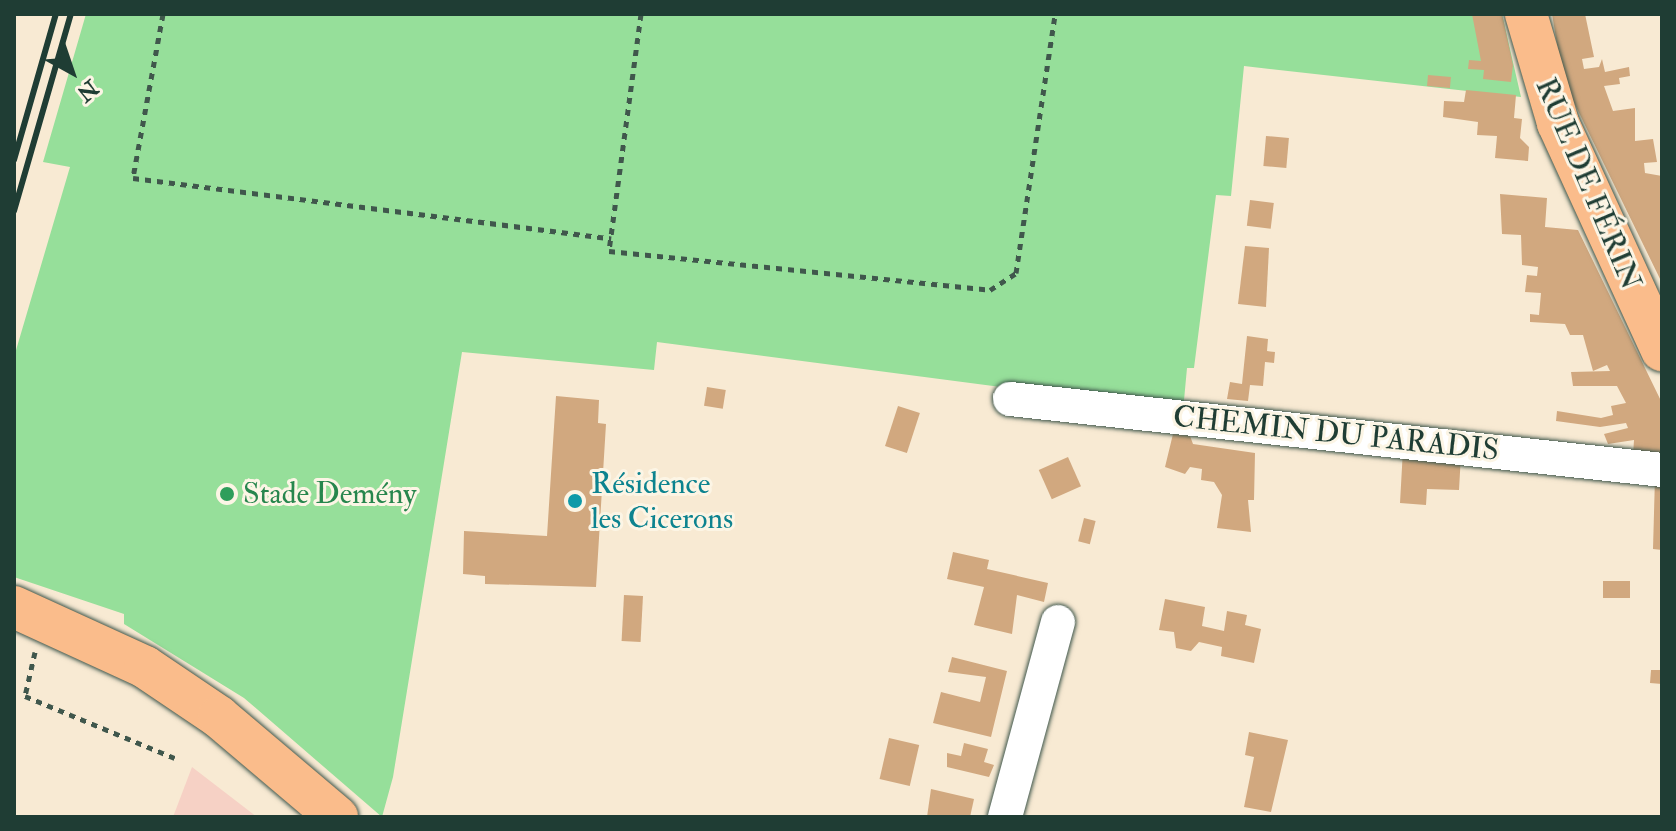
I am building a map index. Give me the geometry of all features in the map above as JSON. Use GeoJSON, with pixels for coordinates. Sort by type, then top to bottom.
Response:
{"type":"FeatureCollection","features":[{"type":"Feature","properties":{"kind":"main road","name":"RUE DE FÉRIN"},"geometry":{"type":"LineString","coordinates":[[1526,14],[1558,123],[1653,308],[1662,350]]}},
{"type":"Feature","properties":{"kind":"main road"},"geometry":{"type":"LineString","coordinates":[[26,622],[145,667],[228,723],[337,817]]}},
{"type":"Feature","properties":{"kind":"street","name":"CHEMIN DU PARADIS"},"geometry":{"type":"LineString","coordinates":[[1010,399],[1662,470]]}},
{"type":"Feature","properties":{"kind":"street"},"geometry":{"type":"LineString","coordinates":[[1005,817],[1058,622]]}},
{"type":"Feature","properties":{"kind":"path"},"geometry":{"type":"LineString","coordinates":[[163,14],[133,178],[611,238]]}},
{"type":"Feature","properties":{"kind":"path"},"geometry":{"type":"LineString","coordinates":[[641,14],[609,251],[990,290],[1016,273],[1055,14]]}},
{"type":"Feature","properties":{"kind":"path"},"geometry":{"type":"LineString","coordinates":[[26,622],[25,696],[175,758]]}},
{"type":"Feature","properties":{"kind":"shaded area"},"geometry":{"type":"Polygon","coordinates":[[[192,767],[257,817],[173,817],[192,767]]]}},
{"type":"Feature","properties":{"kind":"green space","name":"Stade Demény"},"geometry":{"type":"Polygon","coordinates":[[[86,14],[1502,14],[1521,97],[1244,66],[1231,196],[1216,195],[1194,368],[1187,368],[1183,411],[657,342],[654,370],[462,352],[393,777],[382,817],[244,698],[124,624],[124,614],[14,577],[14,357],[70,167],[43,162],[86,14]]]}},
{"type":"Feature","properties":{"kind":"building"},"geometry":{"type":"Polygon","coordinates":[[[1472,14],[1502,14],[1513,65],[1511,82],[1483,79],[1484,70],[1468,69],[1469,60],[1481,61],[1472,14]]]}},
{"type":"Feature","properties":{"kind":"building"},"geometry":{"type":"Polygon","coordinates":[[[1552,14],[1585,14],[1594,57],[1582,59],[1584,69],[1599,67],[1602,59],[1605,72],[1629,67],[1630,76],[1619,78],[1620,84],[1604,86],[1613,111],[1635,108],[1635,141],[1653,139],[1657,162],[1644,163],[1645,173],[1662,176],[1662,283],[1563,80],[1552,14]]]}},
{"type":"Feature","properties":{"kind":"building"},"geometry":{"type":"Polygon","coordinates":[[[1428,75],[1451,77],[1450,88],[1427,86],[1428,75]]]}},
{"type":"Feature","properties":{"kind":"building"},"geometry":{"type":"Polygon","coordinates":[[[1466,90],[1516,95],[1514,118],[1522,119],[1520,138],[1529,147],[1528,161],[1495,158],[1497,136],[1477,135],[1478,122],[1443,117],[1444,101],[1464,102],[1466,90]]]}},
{"type":"Feature","properties":{"kind":"building"},"geometry":{"type":"Polygon","coordinates":[[[1266,136],[1289,138],[1286,168],[1263,166],[1266,136]]]}},
{"type":"Feature","properties":{"kind":"building"},"geometry":{"type":"Polygon","coordinates":[[[1500,194],[1547,198],[1545,227],[1578,230],[1662,403],[1662,468],[1633,455],[1634,440],[1608,444],[1604,434],[1628,428],[1626,423],[1600,427],[1556,421],[1557,411],[1601,418],[1613,415],[1611,406],[1626,403],[1617,386],[1573,386],[1571,372],[1610,371],[1607,365],[1593,371],[1583,335],[1570,335],[1565,324],[1530,322],[1530,314],[1539,315],[1541,293],[1525,292],[1527,275],[1537,276],[1538,267],[1522,265],[1521,235],[1502,234],[1500,194]]]}},
{"type":"Feature","properties":{"kind":"building"},"geometry":{"type":"Polygon","coordinates":[[[1250,200],[1274,203],[1271,229],[1247,226],[1250,200]]]}},
{"type":"Feature","properties":{"kind":"building"},"geometry":{"type":"Polygon","coordinates":[[[1245,246],[1269,248],[1266,307],[1238,304],[1245,246]]]}},
{"type":"Feature","properties":{"kind":"building"},"geometry":{"type":"Polygon","coordinates":[[[1247,336],[1268,339],[1267,351],[1275,352],[1274,363],[1265,362],[1263,386],[1250,385],[1248,401],[1227,399],[1230,382],[1242,384],[1247,336]]]}},
{"type":"Feature","properties":{"kind":"building"},"geometry":{"type":"Polygon","coordinates":[[[707,387],[726,390],[723,409],[704,406],[707,387]]]}},
{"type":"Feature","properties":{"kind":"building","name":"Résidence les Cicerons"},"geometry":{"type":"Polygon","coordinates":[[[556,396],[599,400],[598,423],[606,424],[596,587],[485,584],[485,576],[463,574],[464,531],[547,536],[556,396]]]}},
{"type":"Feature","properties":{"kind":"building"},"geometry":{"type":"Polygon","coordinates":[[[898,406],[920,413],[907,453],[885,446],[898,406]]]}},
{"type":"Feature","properties":{"kind":"building"},"geometry":{"type":"Polygon","coordinates":[[[1173,434],[1190,436],[1193,444],[1255,453],[1254,500],[1248,500],[1251,532],[1217,528],[1222,495],[1214,482],[1201,480],[1202,469],[1190,467],[1185,474],[1165,467],[1173,434]]]}},
{"type":"Feature","properties":{"kind":"building"},"geometry":{"type":"Polygon","coordinates":[[[1403,449],[1461,455],[1459,490],[1427,489],[1426,505],[1400,503],[1403,449]]]}},
{"type":"Feature","properties":{"kind":"building"},"geometry":{"type":"Polygon","coordinates":[[[1068,457],[1081,486],[1052,499],[1039,470],[1068,457]]]}},
{"type":"Feature","properties":{"kind":"building"},"geometry":{"type":"Polygon","coordinates":[[[1655,477],[1662,477],[1662,550],[1653,549],[1655,477]]]}},
{"type":"Feature","properties":{"kind":"building"},"geometry":{"type":"Polygon","coordinates":[[[1084,518],[1096,521],[1090,544],[1078,541],[1084,518]]]}},
{"type":"Feature","properties":{"kind":"building"},"geometry":{"type":"Polygon","coordinates":[[[953,552],[989,560],[987,569],[1048,583],[1044,602],[1017,595],[1012,634],[974,625],[984,587],[947,579],[953,552]]]}},
{"type":"Feature","properties":{"kind":"building"},"geometry":{"type":"Polygon","coordinates":[[[1603,581],[1630,581],[1630,598],[1603,598],[1603,581]]]}},
{"type":"Feature","properties":{"kind":"building"},"geometry":{"type":"Polygon","coordinates":[[[624,595],[643,596],[641,642],[622,641],[624,595]]]}},
{"type":"Feature","properties":{"kind":"building"},"geometry":{"type":"Polygon","coordinates":[[[1165,599],[1205,607],[1202,626],[1224,631],[1227,611],[1247,615],[1245,625],[1261,629],[1254,663],[1221,656],[1222,647],[1199,642],[1191,651],[1176,648],[1174,632],[1159,630],[1165,599]]]}},
{"type":"Feature","properties":{"kind":"building"},"geometry":{"type":"Polygon","coordinates":[[[952,657],[1007,671],[991,737],[933,723],[941,692],[980,702],[986,677],[948,672],[952,657]]]}},
{"type":"Feature","properties":{"kind":"building"},"geometry":{"type":"Polygon","coordinates":[[[1651,670],[1662,670],[1662,684],[1650,683],[1651,670]]]}},
{"type":"Feature","properties":{"kind":"building"},"geometry":{"type":"Polygon","coordinates":[[[1249,732],[1288,740],[1271,812],[1244,807],[1254,757],[1245,755],[1249,732]]]}},
{"type":"Feature","properties":{"kind":"building"},"geometry":{"type":"Polygon","coordinates":[[[889,738],[919,745],[910,786],[880,779],[889,738]]]}},
{"type":"Feature","properties":{"kind":"building"},"geometry":{"type":"Polygon","coordinates":[[[964,743],[988,749],[984,762],[994,765],[989,777],[947,767],[947,753],[961,756],[964,743]]]}},
{"type":"Feature","properties":{"kind":"building"},"geometry":{"type":"Polygon","coordinates":[[[931,789],[974,799],[970,817],[927,817],[931,789]]]}},
{"type":"Feature","properties":{"kind":"railway"},"geometry":{"type":"LineString","coordinates":[[14,160],[56,14]]}},
{"type":"Feature","properties":{"kind":"railway"},"geometry":{"type":"LineString","coordinates":[[14,211],[71,14]]}},
{"type":"Feature","properties":{"kind":"place","name":"Stade Demény"},"geometry":{"type":"Point","coordinates":[227,494]}},
{"type":"Feature","properties":{"kind":"place","name":"Résidence les Cicerons"},"geometry":{"type":"Point","coordinates":[575,501]}}]}
